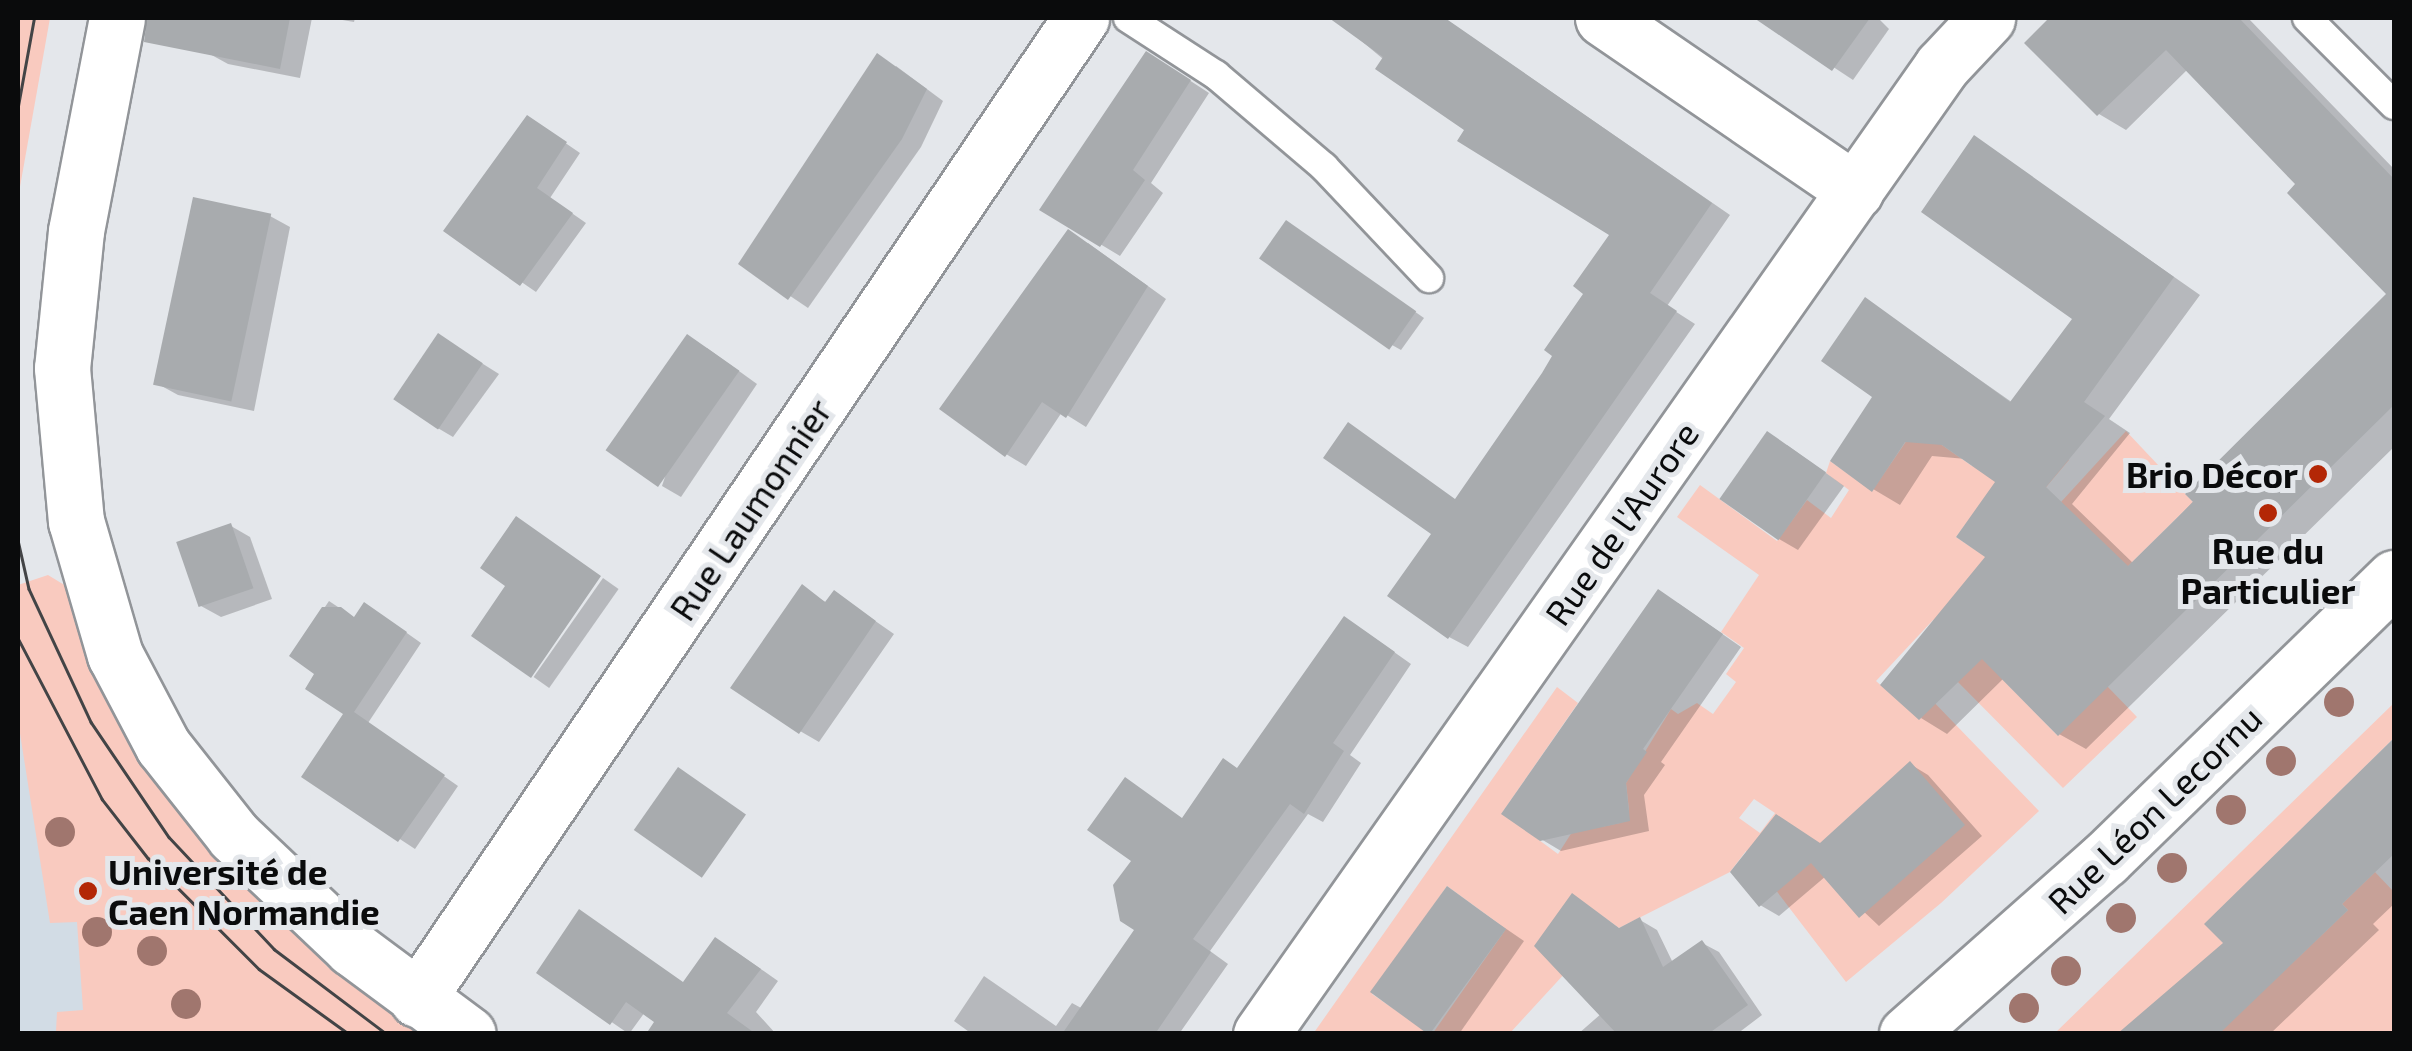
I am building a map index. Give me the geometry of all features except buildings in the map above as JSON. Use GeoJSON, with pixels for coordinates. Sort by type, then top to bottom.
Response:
{"type":"FeatureCollection","features":[{"type":"Feature","properties":{"kind":"street"},"geometry":{"type":"LineString","coordinates":[[117,18],[76,231],[62,368],[76,522],[101,612],[137,700],[200,796],[302,903],[417,999],[468,1034]]}},
{"type":"Feature","properties":{"kind":"street","name":"Rue Laumonnier"},"geometry":{"type":"LineString","coordinates":[[417,999],[1081,18]]}},
{"type":"Feature","properties":{"kind":"street"},"geometry":{"type":"LineString","coordinates":[[1603,18],[1856,191]]}},
{"type":"Feature","properties":{"kind":"street","name":"Rue de l'Aurore"},"geometry":{"type":"LineString","coordinates":[[1261,1034],[1942,66],[1986,18]]}},
{"type":"Feature","properties":{"kind":"street","name":"Rue Léon Lecornu"},"geometry":{"type":"LineString","coordinates":[[1907,1034],[2106,859],[2394,578]]}},
{"type":"Feature","properties":{"kind":"lane"},"geometry":{"type":"LineString","coordinates":[[1128,18],[1216,75],[1311,156],[1430,278]]}},
{"type":"Feature","properties":{"kind":"lane"},"geometry":{"type":"LineString","coordinates":[[2308,18],[2394,105]]}},
{"type":"Feature","properties":{"kind":"shaded area"},"geometry":{"type":"Polygon","coordinates":[[[18,18],[50,18],[18,198],[18,18]]]}},
{"type":"Feature","properties":{"kind":"shaded area"},"geometry":{"type":"Polygon","coordinates":[[[2017,424],[2069,460],[1999,543],[1968,521],[1956,537],[1986,557],[2008,685],[2057,735],[2107,686],[2137,717],[2063,788],[1951,675],[1933,620],[1876,681],[1911,712],[1927,695],[2039,811],[1941,903],[1846,982],[1746,851],[1730,872],[1619,928],[1572,894],[1578,959],[1510,1033],[1433,1033],[1506,929],[1447,886],[1372,994],[1429,1033],[1313,1034],[1557,687],[1578,703],[1502,813],[1558,854],[1583,815],[1601,827],[1620,823],[1629,810],[1626,783],[1671,709],[1678,714],[1697,703],[1713,714],[1736,682],[1726,674],[1744,648],[1721,632],[1759,575],[1677,517],[1700,485],[1777,541],[1807,500],[1831,518],[1849,490],[1826,473],[1830,461],[1872,491],[1916,427],[1972,466],[1996,433],[2017,424]],[[1754,799],[1739,818],[1760,833],[1775,813],[1754,799]]]}},
{"type":"Feature","properties":{"kind":"shaded area"},"geometry":{"type":"Polygon","coordinates":[[[2126,431],[2193,502],[2099,595],[2061,502],[2126,431]]]}},
{"type":"Feature","properties":{"kind":"shaded area"},"geometry":{"type":"Polygon","coordinates":[[[48,575],[71,589],[222,860],[328,967],[420,1033],[56,1031],[57,1012],[83,1010],[77,922],[50,923],[18,721],[18,585],[48,575]]]}},
{"type":"Feature","properties":{"kind":"shaded area","name":"Université de Caen Normandie"},"geometry":{"type":"Polygon","coordinates":[[[18,681],[321,1033],[18,1033],[18,681]]]}},
{"type":"Feature","properties":{"kind":"shaded area"},"geometry":{"type":"Polygon","coordinates":[[[2394,703],[2394,738],[2205,924],[2267,987],[2348,910],[2342,904],[2375,872],[2394,892],[2394,1033],[2054,1034],[2394,703]]]}},
{"type":"Feature","properties":{"kind":"tram line"},"geometry":{"type":"LineString","coordinates":[[18,106],[34,18]]}},
{"type":"Feature","properties":{"kind":"tram line"},"geometry":{"type":"LineString","coordinates":[[18,540],[29,589],[91,722],[169,837],[274,949],[387,1034]]}},
{"type":"Feature","properties":{"kind":"tram line"},"geometry":{"type":"LineString","coordinates":[[18,638],[102,799],[148,858],[259,969],[349,1034]]}},
{"type":"Feature","properties":{"kind":"place","name":"Brio Décor"},"geometry":{"type":"Point","coordinates":[2318,474]}},
{"type":"Feature","properties":{"kind":"place","name":"Rue du Particulier"},"geometry":{"type":"Point","coordinates":[2268,513]}},
{"type":"Feature","properties":{"kind":"place","name":"Université de Caen Normandie"},"geometry":{"type":"Point","coordinates":[88,891]}}]}
